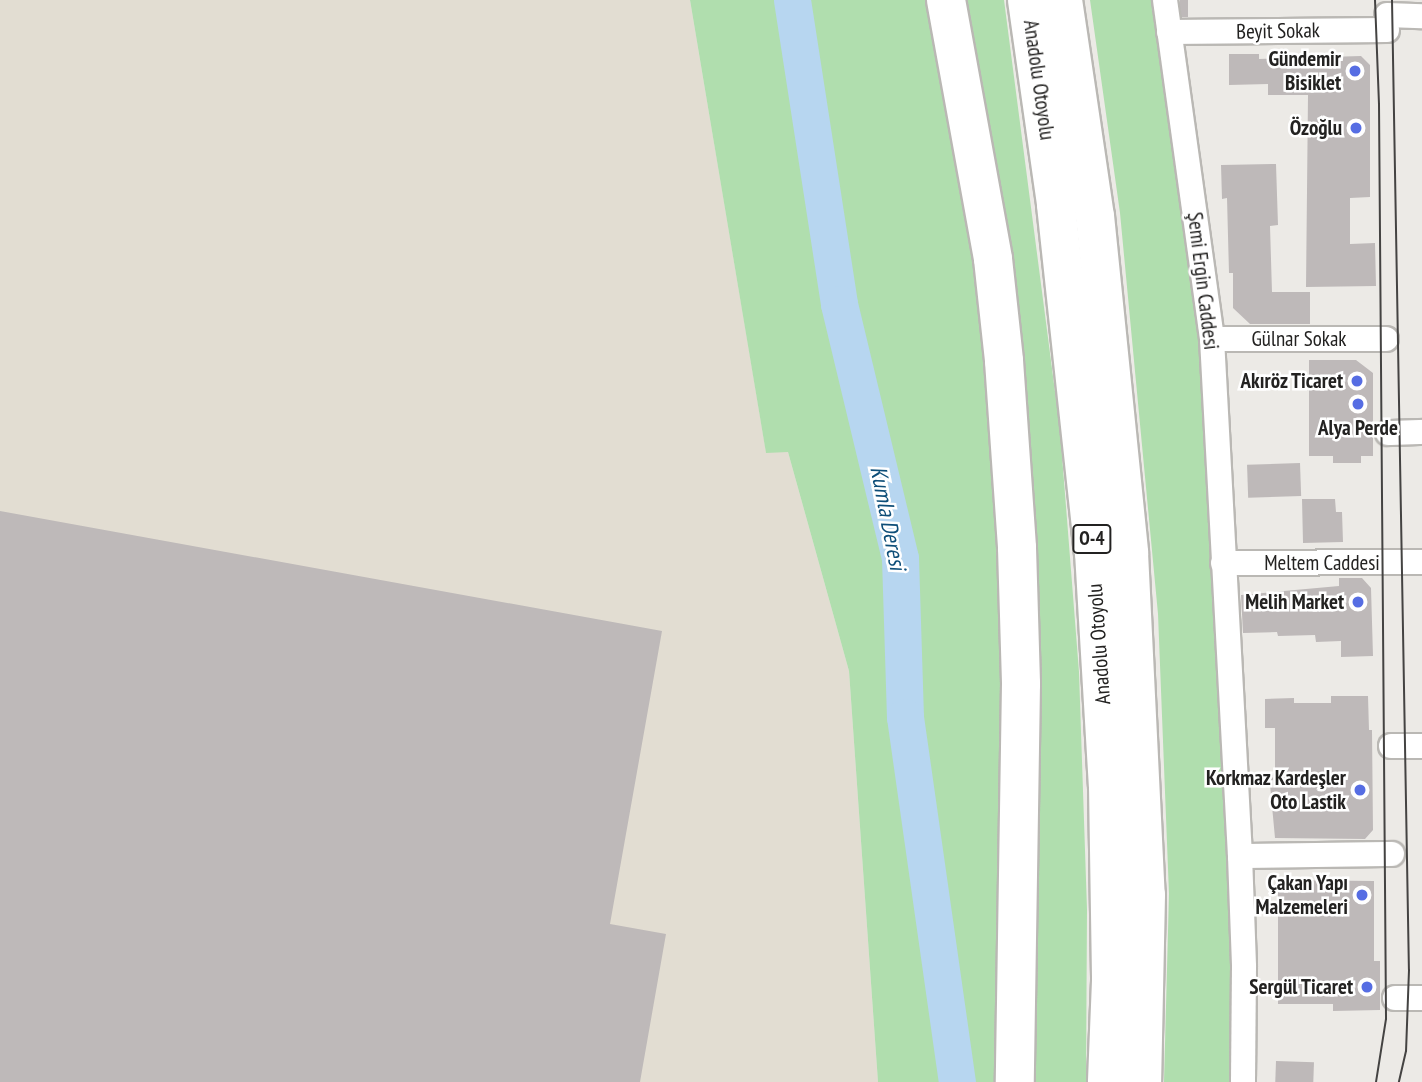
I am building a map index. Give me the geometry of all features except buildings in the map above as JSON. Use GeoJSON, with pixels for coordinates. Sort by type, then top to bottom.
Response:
{"type":"FeatureCollection","features":[{"type":"Feature","properties":{"kind":"main road"},"geometry":{"type":"LineString","coordinates":[[946,0],[993,259],[1004,361],[1017,548],[1021,684],[1015,1082]]}},
{"type":"Feature","properties":{"kind":"main road","name":"Anadolu Otoyolu"},"geometry":{"type":"LineString","coordinates":[[1027,0],[1056,205],[1094,552],[1108,799],[1111,981],[1107,1082]]}},
{"type":"Feature","properties":{"kind":"main road","name":"Anadolu Otoyolu"},"geometry":{"type":"LineString","coordinates":[[1063,0],[1095,216],[1129,553],[1146,895],[1142,1082]]}},
{"type":"Feature","properties":{"kind":"street","name":"Şemi Ergin Caddesi"},"geometry":{"type":"LineString","coordinates":[[1164,0],[1212,339],[1240,856],[1244,967],[1243,1082]]}},
{"type":"Feature","properties":{"kind":"street","name":"Beyit Sokak"},"geometry":{"type":"LineString","coordinates":[[1169,32],[1387,23],[1422,16]]}},
{"type":"Feature","properties":{"kind":"street","name":"Gülnar Sokak"},"geometry":{"type":"LineString","coordinates":[[1212,339],[1386,339]]}},
{"type":"Feature","properties":{"kind":"street"},"geometry":{"type":"LineString","coordinates":[[1388,433],[1422,432]]}},
{"type":"Feature","properties":{"kind":"street","name":"Meltem Caddesi"},"geometry":{"type":"LineString","coordinates":[[1223,563],[1422,562]]}},
{"type":"Feature","properties":{"kind":"street"},"geometry":{"type":"LineString","coordinates":[[1391,746],[1422,746]]}},
{"type":"Feature","properties":{"kind":"street"},"geometry":{"type":"LineString","coordinates":[[1240,856],[1392,854]]}},
{"type":"Feature","properties":{"kind":"street"},"geometry":{"type":"LineString","coordinates":[[1395,998],[1422,998]]}},
{"type":"Feature","properties":{"kind":"shaded area"},"geometry":{"type":"Polygon","coordinates":[[[0,0],[690,0],[766,452],[788,452],[849,671],[878,1082],[0,1082],[0,0]]]}},
{"type":"Feature","properties":{"kind":"green space"},"geometry":{"type":"Polygon","coordinates":[[[690,0],[931,0],[969,192],[989,358],[1003,597],[997,1082],[878,1082],[849,671],[788,452],[766,453],[690,0]]]}},
{"type":"Feature","properties":{"kind":"green space"},"geometry":{"type":"Polygon","coordinates":[[[960,0],[1004,0],[1060,430],[1079,672],[1087,909],[1086,1082],[1030,1082],[1034,984],[960,0]]]}},
{"type":"Feature","properties":{"kind":"green space"},"geometry":{"type":"Polygon","coordinates":[[[1090,0],[1152,0],[1202,338],[1232,855],[1232,1082],[1164,1082],[1169,894],[1158,614],[1120,213],[1090,0]]]}},
{"type":"Feature","properties":{"kind":"waterway","name":"Kumla Deresi"},"geometry":{"type":"LineString","coordinates":[[792,0],[839,304],[900,558],[905,717],[957,1082]]}},
{"type":"Feature","properties":{"kind":"tram line"},"geometry":{"type":"LineString","coordinates":[[1375,0],[1379,104],[1386,1019],[1376,1082]]}},
{"type":"Feature","properties":{"kind":"tram line"},"geometry":{"type":"LineString","coordinates":[[1392,0],[1409,970],[1406,1051],[1399,1082]]}},
{"type":"Feature","properties":{"kind":"place","name":"Gündemir Bisiklet"},"geometry":{"type":"Point","coordinates":[1355,71]}},
{"type":"Feature","properties":{"kind":"place","name":"Özoğlu"},"geometry":{"type":"Point","coordinates":[1356,128]}},
{"type":"Feature","properties":{"kind":"place","name":"Akıröz Ticaret"},"geometry":{"type":"Point","coordinates":[1357,381]}},
{"type":"Feature","properties":{"kind":"place","name":"Alya Perde"},"geometry":{"type":"Point","coordinates":[1358,404]}},
{"type":"Feature","properties":{"kind":"place","name":"Melih Market"},"geometry":{"type":"Point","coordinates":[1358,602]}},
{"type":"Feature","properties":{"kind":"place","name":"Korkmaz Kardeşler Oto Lastik"},"geometry":{"type":"Point","coordinates":[1360,790]}},
{"type":"Feature","properties":{"kind":"place","name":"Çakan Yapı Malzemeleri"},"geometry":{"type":"Point","coordinates":[1362,895]}},
{"type":"Feature","properties":{"kind":"place","name":"Sergül Ticaret"},"geometry":{"type":"Point","coordinates":[1367,987]}}]}
